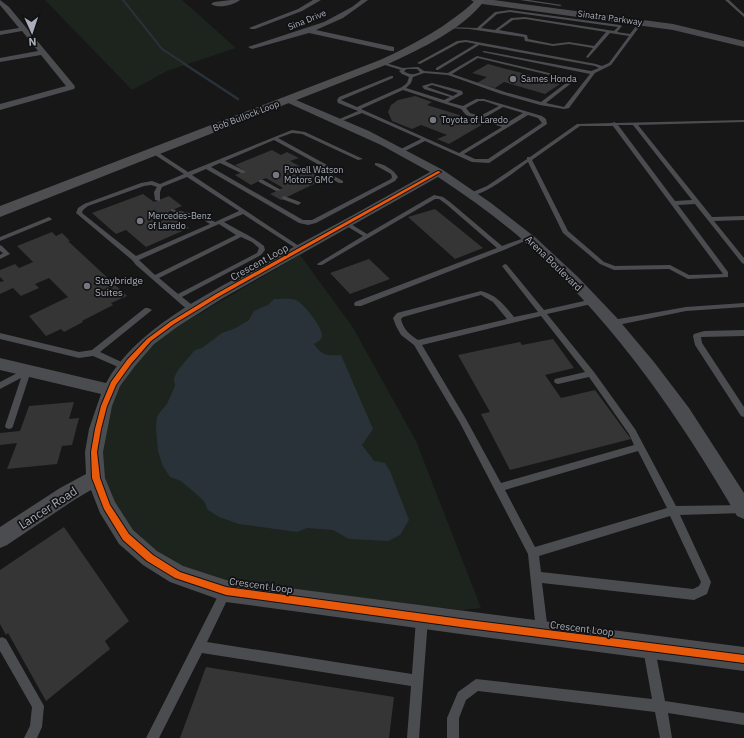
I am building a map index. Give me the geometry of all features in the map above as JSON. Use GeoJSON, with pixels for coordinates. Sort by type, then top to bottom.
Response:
{"type":"FeatureCollection","features":[{"type":"Feature","properties":{"kind":"highway","name":"Bob Bullock Loop"},"geometry":{"type":"LineString","coordinates":[[0,212],[289,100],[385,55],[434,26],[467,0]]}},
{"type":"Feature","properties":{"kind":"highway","name":"Bob Bullock Loop"},"geometry":{"type":"LineString","coordinates":[[80,168],[351,66],[385,55],[406,52],[447,28],[479,0]]}},
{"type":"Feature","properties":{"kind":"street"},"geometry":{"type":"LineString","coordinates":[[214,4],[229,3],[237,0]]}},
{"type":"Feature","properties":{"kind":"street"},"geometry":{"type":"LineString","coordinates":[[253,28],[300,10],[318,0]]}},
{"type":"Feature","properties":{"kind":"street","name":"Sina Drive"},"geometry":{"type":"LineString","coordinates":[[252,48],[307,30],[358,6],[365,0]]}},
{"type":"Feature","properties":{"kind":"street","name":"Sinatra Parkway"},"geometry":{"type":"LineString","coordinates":[[479,0],[559,6],[577,16],[641,22],[698,32],[744,44]]}},
{"type":"Feature","properties":{"kind":"street"},"geometry":{"type":"LineString","coordinates":[[0,2],[4,9],[24,29],[71,87],[0,107]]}},
{"type":"Feature","properties":{"kind":"street"},"geometry":{"type":"LineString","coordinates":[[0,33],[24,29]]}},
{"type":"Feature","properties":{"kind":"street"},"geometry":{"type":"LineString","coordinates":[[307,30],[333,37],[346,43],[385,55]]}},
{"type":"Feature","properties":{"kind":"street"},"geometry":{"type":"LineString","coordinates":[[0,60],[43,52]]}},
{"type":"Feature","properties":{"kind":"street","name":"Arena Boulevard"},"geometry":{"type":"LineString","coordinates":[[289,100],[401,151],[439,172],[529,238],[594,301],[637,351],[680,409],[713,458],[744,509]]}},
{"type":"Feature","properties":{"kind":"street","name":"Crescent Loop"},"geometry":{"type":"LineString","coordinates":[[439,172],[193,310],[149,340],[125,367],[111,390],[104,406],[94,452],[96,478],[107,507],[126,537],[150,558],[178,575],[226,591],[543,634],[744,659]]}},
{"type":"Feature","properties":{"kind":"street"},"geometry":{"type":"LineString","coordinates":[[0,364],[111,390]]}},
{"type":"Feature","properties":{"kind":"street","name":"Lancer Road"},"geometry":{"type":"LineString","coordinates":[[0,538],[67,494],[96,478]]}},
{"type":"Feature","properties":{"kind":"lane"},"geometry":{"type":"LineString","coordinates":[[522,0],[559,6]]}},
{"type":"Feature","properties":{"kind":"lane"},"geometry":{"type":"LineString","coordinates":[[727,0],[744,16]]}},
{"type":"Feature","properties":{"kind":"lane"},"geometry":{"type":"LineString","coordinates":[[478,29],[496,13],[505,11],[577,16],[620,26],[615,32]]}},
{"type":"Feature","properties":{"kind":"lane"},"geometry":{"type":"LineString","coordinates":[[569,25],[577,16]]}},
{"type":"Feature","properties":{"kind":"lane"},"geometry":{"type":"LineString","coordinates":[[496,32],[512,19],[517,18],[631,35]]}},
{"type":"Feature","properties":{"kind":"lane"},"geometry":{"type":"LineString","coordinates":[[403,69],[415,68],[421,69],[422,72],[449,74],[503,93],[542,104],[564,108],[567,107],[593,73],[610,64],[641,22]]}},
{"type":"Feature","properties":{"kind":"lane"},"geometry":{"type":"LineString","coordinates":[[447,28],[478,29],[526,36],[526,40],[553,45],[569,43],[595,47]]}},
{"type":"Feature","properties":{"kind":"lane"},"geometry":{"type":"LineString","coordinates":[[588,57],[609,31]]}},
{"type":"Feature","properties":{"kind":"lane"},"geometry":{"type":"LineString","coordinates":[[419,63],[458,42],[466,41],[596,65],[602,68]]}},
{"type":"Feature","properties":{"kind":"lane"},"geometry":{"type":"LineString","coordinates":[[437,69],[478,44]]}},
{"type":"Feature","properties":{"kind":"lane"},"geometry":{"type":"LineString","coordinates":[[449,74],[493,46]]}},
{"type":"Feature","properties":{"kind":"lane"},"geometry":{"type":"LineString","coordinates":[[484,52],[593,73]]}},
{"type":"Feature","properties":{"kind":"lane"},"geometry":{"type":"LineString","coordinates":[[385,55],[403,69],[402,73],[411,76],[420,75],[422,72]]}},
{"type":"Feature","properties":{"kind":"lane"},"geometry":{"type":"LineString","coordinates":[[477,57],[587,82]]}},
{"type":"Feature","properties":{"kind":"lane"},"geometry":{"type":"LineString","coordinates":[[392,76],[339,100],[340,102],[474,161],[489,161],[544,123],[540,117],[480,100],[463,108]]}},
{"type":"Feature","properties":{"kind":"lane"},"geometry":{"type":"LineString","coordinates":[[337,121],[401,89],[409,83],[411,76]]}},
{"type":"Feature","properties":{"kind":"lane"},"geometry":{"type":"LineString","coordinates":[[542,104],[573,80]]}},
{"type":"Feature","properties":{"kind":"lane"},"geometry":{"type":"LineString","coordinates":[[378,82],[386,84]]}},
{"type":"Feature","properties":{"kind":"lane"},"geometry":{"type":"LineString","coordinates":[[444,102],[453,97],[460,92],[432,84],[424,86],[453,97]]}},
{"type":"Feature","properties":{"kind":"lane"},"geometry":{"type":"LineString","coordinates":[[392,87],[463,108],[468,114],[505,126]]}},
{"type":"Feature","properties":{"kind":"lane"},"geometry":{"type":"LineString","coordinates":[[480,118],[502,106]]}},
{"type":"Feature","properties":{"kind":"lane"},"geometry":{"type":"LineString","coordinates":[[460,155],[527,113]]}},
{"type":"Feature","properties":{"kind":"lane"},"geometry":{"type":"LineString","coordinates":[[471,194],[489,187],[575,126],[584,124],[744,122]]}},
{"type":"Feature","properties":{"kind":"lane"},"geometry":{"type":"LineString","coordinates":[[634,123],[744,262]]}},
{"type":"Feature","properties":{"kind":"lane"},"geometry":{"type":"LineString","coordinates":[[529,158],[565,232],[602,263],[614,268],[670,267],[688,277],[726,276],[726,273],[614,124]]}},
{"type":"Feature","properties":{"kind":"lane"},"geometry":{"type":"LineString","coordinates":[[193,310],[138,264],[135,259],[79,214],[80,209],[86,205],[136,185],[152,183],[160,186],[292,131],[298,131],[360,159]]}},
{"type":"Feature","properties":{"kind":"lane"},"geometry":{"type":"LineString","coordinates":[[274,138],[325,166],[332,177],[341,182]]}},
{"type":"Feature","properties":{"kind":"lane"},"geometry":{"type":"LineString","coordinates":[[401,151],[426,139]]}},
{"type":"Feature","properties":{"kind":"lane"},"geometry":{"type":"LineString","coordinates":[[154,152],[302,250]]}},
{"type":"Feature","properties":{"kind":"lane"},"geometry":{"type":"LineString","coordinates":[[221,161],[239,172]]}},
{"type":"Feature","properties":{"kind":"lane"},"geometry":{"type":"LineString","coordinates":[[207,167],[301,222],[308,223],[314,222],[393,180],[395,177],[393,173],[376,164]]}},
{"type":"Feature","properties":{"kind":"lane"},"geometry":{"type":"LineString","coordinates":[[258,182],[276,191]]}},
{"type":"Feature","properties":{"kind":"lane"},"geometry":{"type":"LineString","coordinates":[[160,186],[157,192],[160,198]]}},
{"type":"Feature","properties":{"kind":"lane"},"geometry":{"type":"LineString","coordinates":[[287,197],[296,202]]}},
{"type":"Feature","properties":{"kind":"lane"},"geometry":{"type":"LineString","coordinates":[[320,264],[434,197],[441,198],[502,249]]}},
{"type":"Feature","properties":{"kind":"lane"},"geometry":{"type":"LineString","coordinates":[[674,203],[696,202]]}},
{"type":"Feature","properties":{"kind":"lane"},"geometry":{"type":"LineString","coordinates":[[173,210],[182,211],[217,223],[254,241],[262,247],[259,254],[176,297]]}},
{"type":"Feature","properties":{"kind":"lane"},"geometry":{"type":"LineString","coordinates":[[135,259],[244,211]]}},
{"type":"Feature","properties":{"kind":"lane"},"geometry":{"type":"LineString","coordinates":[[710,219],[744,218]]}},
{"type":"Feature","properties":{"kind":"lane"},"geometry":{"type":"LineString","coordinates":[[0,239],[49,220]]}},
{"type":"Feature","properties":{"kind":"lane"},"geometry":{"type":"LineString","coordinates":[[347,224],[367,236]]}},
{"type":"Feature","properties":{"kind":"lane"},"geometry":{"type":"LineString","coordinates":[[155,278],[241,235]]}},
{"type":"Feature","properties":{"kind":"lane"},"geometry":{"type":"LineString","coordinates":[[358,304],[529,238]]}},
{"type":"Feature","properties":{"kind":"lane"},"geometry":{"type":"LineString","coordinates":[[0,247],[7,254],[0,258]]}},
{"type":"Feature","properties":{"kind":"lane"},"geometry":{"type":"LineString","coordinates":[[505,266],[544,312],[591,374],[632,432],[673,511],[706,582],[703,590],[694,595],[536,577]]}},
{"type":"Feature","properties":{"kind":"lane"},"geometry":{"type":"LineString","coordinates":[[512,320],[490,294],[481,293],[400,315],[397,318],[408,338],[417,343],[463,421],[533,553],[543,634]]}},
{"type":"Feature","properties":{"kind":"lane"},"geometry":{"type":"LineString","coordinates":[[417,343],[594,301]]}},
{"type":"Feature","properties":{"kind":"lane"},"geometry":{"type":"LineString","coordinates":[[613,323],[686,309],[744,305]]}},
{"type":"Feature","properties":{"kind":"lane"},"geometry":{"type":"LineString","coordinates":[[0,336],[79,355],[94,353],[148,310]]}},
{"type":"Feature","properties":{"kind":"lane"},"geometry":{"type":"LineString","coordinates":[[744,333],[704,334],[697,336],[698,343],[744,414]]}},
{"type":"Feature","properties":{"kind":"lane"},"geometry":{"type":"LineString","coordinates":[[94,353],[125,367]]}},
{"type":"Feature","properties":{"kind":"lane"},"geometry":{"type":"LineString","coordinates":[[0,386],[27,371]]}},
{"type":"Feature","properties":{"kind":"lane"},"geometry":{"type":"LineString","coordinates":[[9,426],[27,371]]}},
{"type":"Feature","properties":{"kind":"lane"},"geometry":{"type":"LineString","coordinates":[[558,381],[591,374]]}},
{"type":"Feature","properties":{"kind":"lane"},"geometry":{"type":"LineString","coordinates":[[498,488],[640,447]]}},
{"type":"Feature","properties":{"kind":"lane"},"geometry":{"type":"LineString","coordinates":[[533,553],[673,511],[744,509]]}},
{"type":"Feature","properties":{"kind":"lane"},"geometry":{"type":"LineString","coordinates":[[152,738],[226,591]]}},
{"type":"Feature","properties":{"kind":"lane"},"geometry":{"type":"LineString","coordinates":[[413,738],[422,618]]}},
{"type":"Feature","properties":{"kind":"lane"},"geometry":{"type":"LineString","coordinates":[[2,643],[38,706],[33,733]]}},
{"type":"Feature","properties":{"kind":"lane"},"geometry":{"type":"LineString","coordinates":[[199,647],[417,681]]}},
{"type":"Feature","properties":{"kind":"lane"},"geometry":{"type":"LineString","coordinates":[[648,647],[666,738]]}},
{"type":"Feature","properties":{"kind":"lane"},"geometry":{"type":"LineString","coordinates":[[453,738],[453,718],[462,696],[476,685],[660,706],[744,719]]}},
{"type":"Feature","properties":{"kind":"shaded area"},"geometry":{"type":"Polygon","coordinates":[[[45,0],[182,0],[236,48],[167,71],[132,90],[45,0]]]}},
{"type":"Feature","properties":{"kind":"shaded area"},"geometry":{"type":"Polygon","coordinates":[[[300,255],[352,326],[416,441],[481,608],[462,610],[227,583],[182,567],[133,535],[111,503],[101,475],[99,454],[108,407],[119,383],[153,341],[300,255]]]}},
{"type":"Feature","properties":{"kind":"shaded area"},"geometry":{"type":"Polygon","coordinates":[[[274,299],[291,299],[299,302],[312,316],[321,331],[321,338],[314,344],[317,348],[326,354],[341,355],[373,429],[362,445],[374,461],[385,463],[390,471],[409,520],[400,535],[388,541],[349,539],[333,530],[307,528],[297,532],[239,524],[219,517],[208,510],[204,501],[181,481],[170,477],[163,466],[158,451],[156,427],[157,417],[167,404],[175,386],[174,378],[178,370],[195,350],[202,348],[222,333],[236,328],[249,320],[254,311],[268,305],[274,299]]]}},
{"type":"Feature","properties":{"kind":"building","name":"Sames Honda"},"geometry":{"type":"Polygon","coordinates":[[[488,64],[544,79],[547,77],[560,80],[556,83],[560,84],[545,94],[504,82],[495,88],[477,83],[487,77],[472,73],[488,64]]]}},
{"type":"Feature","properties":{"kind":"building","name":"Toyota of Laredo"},"geometry":{"type":"Polygon","coordinates":[[[415,96],[432,102],[427,105],[485,123],[449,144],[437,139],[447,135],[421,125],[412,129],[392,121],[388,112],[391,105],[398,100],[415,96]]]}},
{"type":"Feature","properties":{"kind":"building","name":"Powell Watson Motors GMC"},"geometry":{"type":"Polygon","coordinates":[[[272,150],[281,155],[287,152],[299,158],[290,161],[324,179],[281,200],[270,194],[283,188],[266,178],[251,185],[235,175],[245,171],[235,165],[272,150]]]}},
{"type":"Feature","properties":{"kind":"building","name":"Mercedes-Benz of Laredo"},"geometry":{"type":"Polygon","coordinates":[[[143,194],[154,202],[169,196],[182,206],[168,212],[189,228],[146,247],[126,230],[116,234],[92,213],[143,194]]]}},
{"type":"Feature","properties":{"kind":"building"},"geometry":{"type":"Polygon","coordinates":[[[435,209],[483,248],[455,259],[408,217],[435,209]]]}},
{"type":"Feature","properties":{"kind":"building","name":"Staybridge Suites"},"geometry":{"type":"Polygon","coordinates":[[[52,232],[56,236],[62,233],[70,241],[68,241],[127,296],[111,303],[113,305],[64,332],[61,329],[46,336],[29,316],[68,297],[49,278],[35,284],[39,288],[21,296],[13,288],[0,294],[0,282],[4,281],[0,277],[0,270],[15,264],[19,268],[33,262],[17,246],[52,232]]]}},
{"type":"Feature","properties":{"kind":"building"},"geometry":{"type":"Polygon","coordinates":[[[369,259],[390,279],[350,294],[330,273],[369,259]]]}},
{"type":"Feature","properties":{"kind":"building"},"geometry":{"type":"Polygon","coordinates":[[[553,339],[574,368],[545,375],[561,398],[595,390],[631,439],[510,470],[481,414],[490,412],[458,355],[520,342],[522,345],[553,339]]]}},
{"type":"Feature","properties":{"kind":"building"},"geometry":{"type":"Polygon","coordinates":[[[74,402],[69,419],[79,418],[72,445],[62,446],[57,464],[7,469],[17,443],[0,445],[0,433],[20,431],[29,406],[74,402]]]}},
{"type":"Feature","properties":{"kind":"building"},"geometry":{"type":"Polygon","coordinates":[[[64,527],[129,621],[105,641],[110,649],[46,701],[8,633],[6,635],[0,624],[0,570],[64,527]]]}},
{"type":"Feature","properties":{"kind":"building"},"geometry":{"type":"Polygon","coordinates":[[[206,667],[394,697],[389,738],[180,738],[206,667]]]}},
{"type":"Feature","properties":{"kind":"waterway"},"geometry":{"type":"LineString","coordinates":[[123,0],[162,49],[185,64]]}},
{"type":"Feature","properties":{"kind":"waterway"},"geometry":{"type":"LineString","coordinates":[[183,63],[238,99]]}},
{"type":"Feature","properties":{"kind":"cycle path"},"geometry":{"type":"LineString","coordinates":[[439,172],[218,295],[172,323],[149,340],[129,362],[113,384],[104,406],[98,429],[94,452],[96,478],[107,507],[126,537],[150,558],[178,575],[226,591],[468,624],[744,659]]}},
{"type":"Feature","properties":{"kind":"place","name":"Sames Honda"},"geometry":{"type":"Point","coordinates":[513,79]}},
{"type":"Feature","properties":{"kind":"place","name":"Toyota of Laredo"},"geometry":{"type":"Point","coordinates":[433,120]}},
{"type":"Feature","properties":{"kind":"place","name":"Powell Watson Motors GMC"},"geometry":{"type":"Point","coordinates":[276,175]}},
{"type":"Feature","properties":{"kind":"place","name":"Mercedes-Benz of Laredo"},"geometry":{"type":"Point","coordinates":[140,221]}},
{"type":"Feature","properties":{"kind":"place","name":"Staybridge Suites"},"geometry":{"type":"Point","coordinates":[87,286]}}]}
